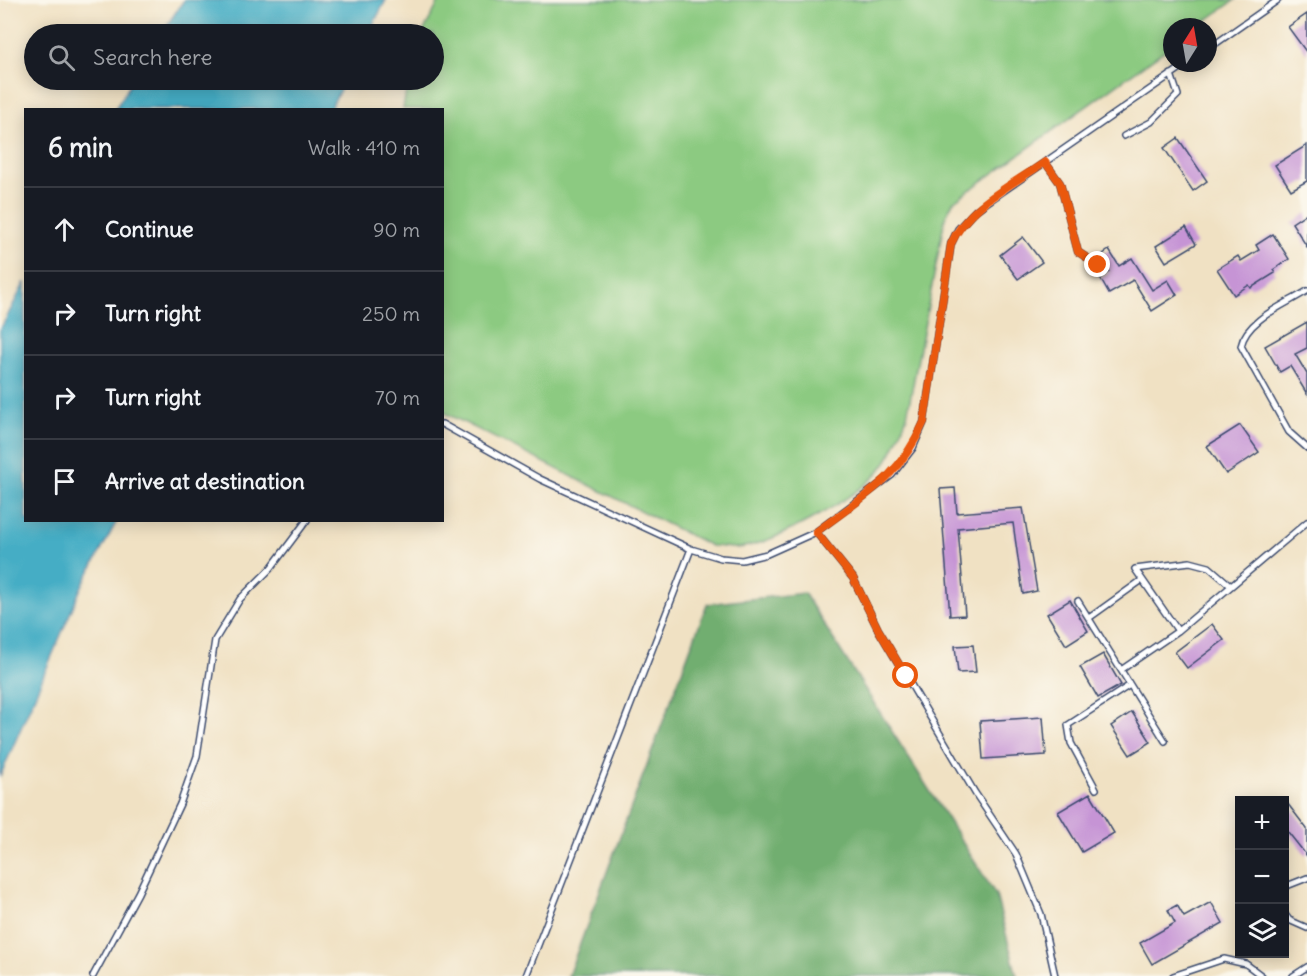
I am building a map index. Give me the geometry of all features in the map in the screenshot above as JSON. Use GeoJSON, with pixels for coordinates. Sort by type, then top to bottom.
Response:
{"type":"FeatureCollection","features":[{"type":"Feature","properties":{"kind":"lane"},"geometry":{"type":"LineString","coordinates":[[1217,43],[1278,0]]}},
{"type":"Feature","properties":{"kind":"lane"},"geometry":{"type":"LineString","coordinates":[[444,425],[540,479],[691,549],[721,558],[742,560],[767,554],[816,532],[892,475],[913,448],[924,422],[951,244],[958,229],[976,210],[1174,72]]}},
{"type":"Feature","properties":{"kind":"lane"},"geometry":{"type":"LineString","coordinates":[[1124,136],[1151,122],[1178,95],[1171,74]]}},
{"type":"Feature","properties":{"kind":"lane"},"geometry":{"type":"LineString","coordinates":[[1045,162],[1060,183],[1078,252],[1098,265]]}},
{"type":"Feature","properties":{"kind":"lane"},"geometry":{"type":"LineString","coordinates":[[1307,291],[1251,326],[1243,336],[1241,346],[1289,432],[1307,448]]}},
{"type":"Feature","properties":{"kind":"lane"},"geometry":{"type":"LineString","coordinates":[[93,976],[138,893],[180,804],[196,756],[215,640],[240,599],[271,568],[306,522]]}},
{"type":"Feature","properties":{"kind":"lane"},"geometry":{"type":"LineString","coordinates":[[1121,670],[1178,631],[1307,522]]}},
{"type":"Feature","properties":{"kind":"lane"},"geometry":{"type":"LineString","coordinates":[[816,532],[853,578],[883,639],[975,793],[1016,854],[1041,914],[1055,976]]}},
{"type":"Feature","properties":{"kind":"lane"},"geometry":{"type":"LineString","coordinates":[[526,976],[691,549]]}},
{"type":"Feature","properties":{"kind":"lane"},"geometry":{"type":"LineString","coordinates":[[1178,631],[1135,569],[1190,562],[1209,567],[1231,586]]}},
{"type":"Feature","properties":{"kind":"lane"},"geometry":{"type":"LineString","coordinates":[[1089,618],[1142,580]]}},
{"type":"Feature","properties":{"kind":"lane"},"geometry":{"type":"LineString","coordinates":[[1078,601],[1165,741]]}},
{"type":"Feature","properties":{"kind":"lane"},"geometry":{"type":"LineString","coordinates":[[1096,789],[1071,743],[1068,725],[1130,685]]}},
{"type":"Feature","properties":{"kind":"lane"},"geometry":{"type":"LineString","coordinates":[[1289,885],[1307,878]]}},
{"type":"Feature","properties":{"kind":"lane"},"geometry":{"type":"LineString","coordinates":[[1289,920],[1307,928]]}},
{"type":"Feature","properties":{"kind":"lane"},"geometry":{"type":"LineString","coordinates":[[1173,976],[1224,959],[1246,964],[1262,976]]}},
{"type":"Feature","properties":{"kind":"lane"},"geometry":{"type":"LineString","coordinates":[[1293,976],[1307,967]]}},
{"type":"Feature","properties":{"kind":"green space"},"geometry":{"type":"Polygon","coordinates":[[[440,0],[1235,0],[1210,18],[1163,18],[1163,51],[953,202],[945,218],[907,416],[890,456],[874,477],[829,509],[771,538],[754,545],[736,548],[711,546],[444,412],[444,108],[403,108],[406,90],[444,90],[444,24],[427,24],[440,0]]]}},
{"type":"Feature","properties":{"kind":"green space"},"geometry":{"type":"Polygon","coordinates":[[[804,593],[996,895],[1017,976],[568,976],[707,604],[804,593]]]}},
{"type":"Feature","properties":{"kind":"water"},"geometry":{"type":"Polygon","coordinates":[[[184,0],[386,0],[373,24],[168,24],[184,0]]]}},
{"type":"Feature","properties":{"kind":"water"},"geometry":{"type":"Polygon","coordinates":[[[127,90],[340,90],[331,108],[116,108],[127,90]]]}},
{"type":"Feature","properties":{"kind":"water"},"geometry":{"type":"Polygon","coordinates":[[[24,284],[24,522],[116,522],[81,588],[0,777],[0,330],[24,284]]]}},
{"type":"Feature","properties":{"kind":"building"},"geometry":{"type":"Polygon","coordinates":[[[1307,14],[1307,53],[1288,27],[1307,14]]]}},
{"type":"Feature","properties":{"kind":"building"},"geometry":{"type":"Polygon","coordinates":[[[1178,138],[1207,181],[1193,191],[1164,148],[1178,138]]]}},
{"type":"Feature","properties":{"kind":"building"},"geometry":{"type":"Polygon","coordinates":[[[1307,145],[1307,181],[1291,190],[1275,165],[1307,145]]]}},
{"type":"Feature","properties":{"kind":"building"},"geometry":{"type":"Polygon","coordinates":[[[1307,213],[1307,247],[1292,223],[1307,213]]]}},
{"type":"Feature","properties":{"kind":"building"},"geometry":{"type":"Polygon","coordinates":[[[1186,227],[1196,244],[1166,262],[1156,246],[1186,227]]]}},
{"type":"Feature","properties":{"kind":"building"},"geometry":{"type":"Polygon","coordinates":[[[1273,234],[1289,259],[1273,270],[1275,273],[1251,288],[1249,285],[1234,295],[1217,269],[1238,256],[1241,261],[1259,250],[1256,245],[1273,234]]]}},
{"type":"Feature","properties":{"kind":"building"},"geometry":{"type":"Polygon","coordinates":[[[1023,237],[1042,262],[1018,279],[1000,255],[1023,237]]]}},
{"type":"Feature","properties":{"kind":"building"},"geometry":{"type":"Polygon","coordinates":[[[1109,250],[1119,266],[1132,258],[1152,290],[1168,280],[1177,295],[1152,311],[1133,280],[1109,294],[1100,278],[1109,272],[1100,256],[1109,250]]]}},
{"type":"Feature","properties":{"kind":"building"},"geometry":{"type":"Polygon","coordinates":[[[1307,322],[1307,348],[1295,354],[1307,374],[1307,394],[1290,366],[1280,372],[1265,346],[1307,322]]]}},
{"type":"Feature","properties":{"kind":"building"},"geometry":{"type":"Polygon","coordinates":[[[1240,425],[1259,452],[1226,474],[1207,446],[1240,425]]]}},
{"type":"Feature","properties":{"kind":"building"},"geometry":{"type":"Polygon","coordinates":[[[955,488],[957,513],[1023,508],[1037,591],[1023,594],[1013,523],[958,528],[965,615],[950,616],[940,489],[955,488]]]}},
{"type":"Feature","properties":{"kind":"building"},"geometry":{"type":"Polygon","coordinates":[[[1070,600],[1088,631],[1066,645],[1047,614],[1070,600]]]}},
{"type":"Feature","properties":{"kind":"building"},"geometry":{"type":"Polygon","coordinates":[[[1212,624],[1224,640],[1187,668],[1175,652],[1212,624]]]}},
{"type":"Feature","properties":{"kind":"building"},"geometry":{"type":"Polygon","coordinates":[[[973,645],[976,672],[958,673],[955,646],[973,645]]]}},
{"type":"Feature","properties":{"kind":"building"},"geometry":{"type":"Polygon","coordinates":[[[1103,654],[1121,685],[1098,698],[1080,667],[1103,654]]]}},
{"type":"Feature","properties":{"kind":"building"},"geometry":{"type":"Polygon","coordinates":[[[1132,712],[1151,742],[1130,755],[1111,726],[1132,712]]]}},
{"type":"Feature","properties":{"kind":"building"},"geometry":{"type":"Polygon","coordinates":[[[1043,717],[1046,755],[983,759],[980,721],[1043,717]]]}},
{"type":"Feature","properties":{"kind":"building"},"geometry":{"type":"Polygon","coordinates":[[[1090,793],[1114,833],[1082,852],[1058,812],[1090,793]]]}},
{"type":"Feature","properties":{"kind":"building"},"geometry":{"type":"Polygon","coordinates":[[[1289,806],[1307,829],[1307,856],[1289,833],[1289,806]]]}},
{"type":"Feature","properties":{"kind":"building"},"geometry":{"type":"Polygon","coordinates":[[[1211,902],[1223,923],[1152,964],[1140,943],[1175,923],[1168,910],[1177,905],[1184,917],[1211,902]]]}},
{"type":"Feature","properties":{"kind":"route"},"geometry":{"type":"LineString","coordinates":[[906,676],[878,629],[853,578],[816,532],[892,475],[913,448],[924,422],[951,244],[958,229],[976,210],[1045,162],[1060,183],[1078,252],[1098,265]]}}]}
